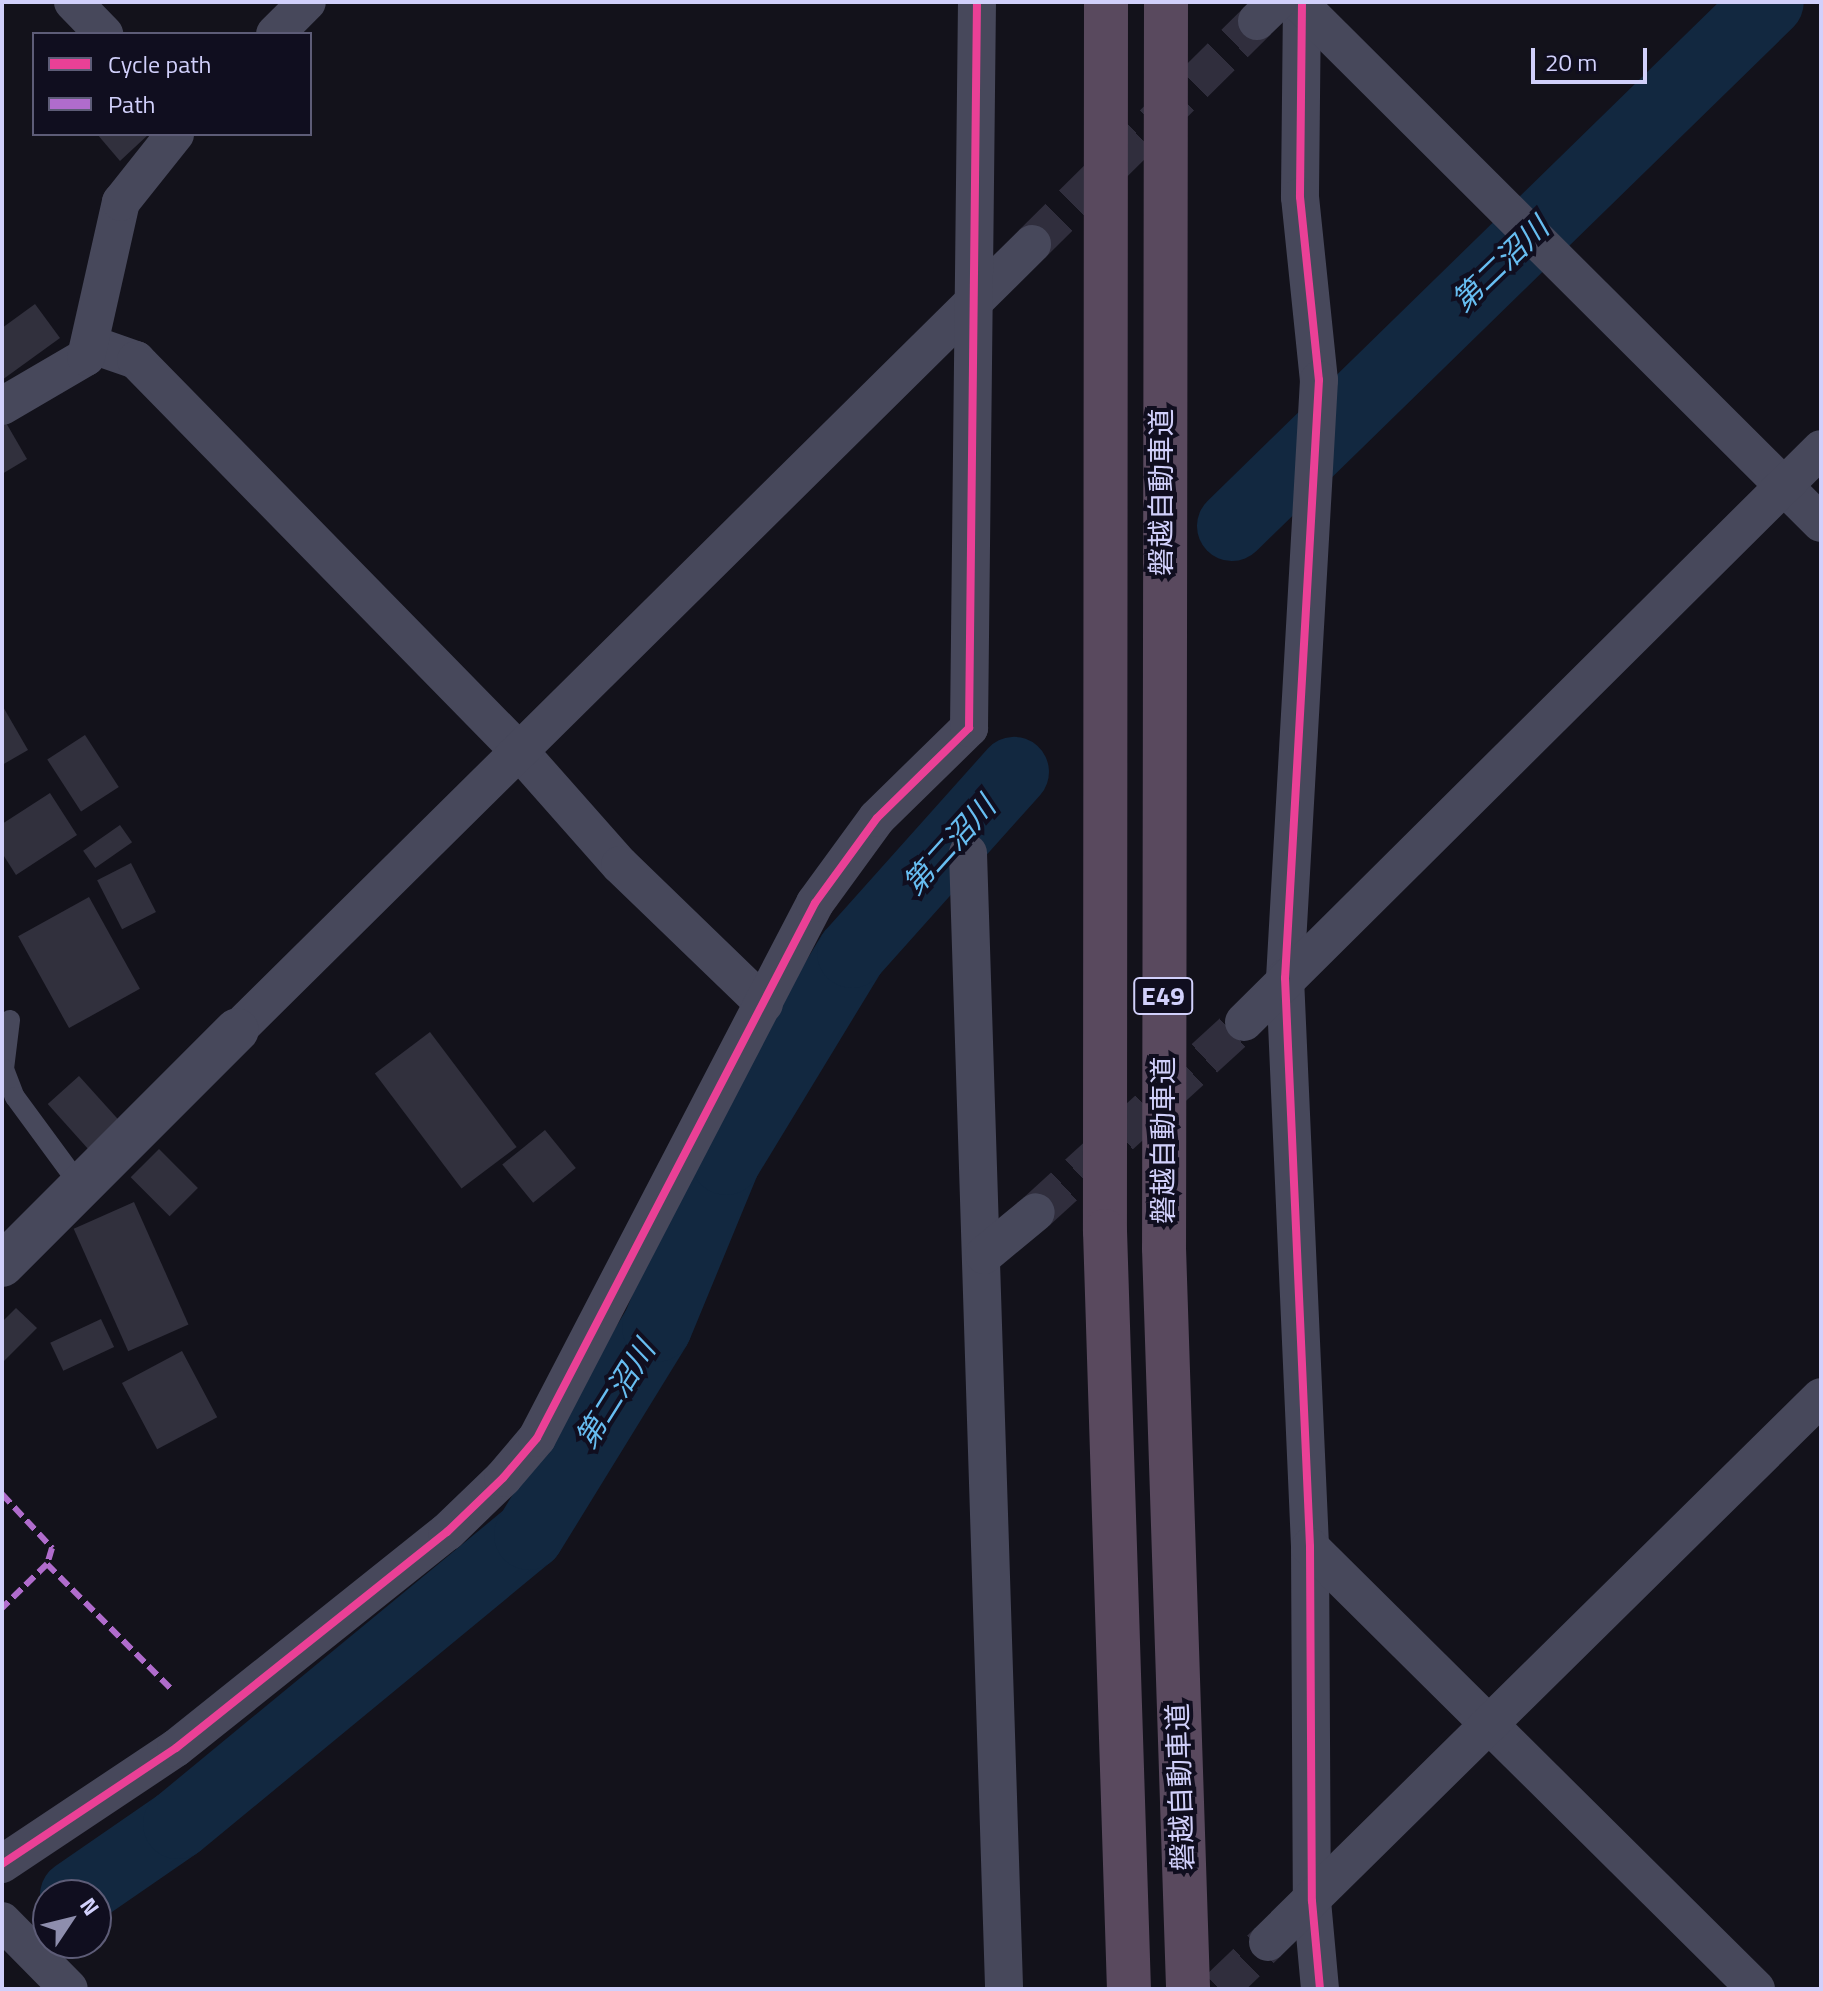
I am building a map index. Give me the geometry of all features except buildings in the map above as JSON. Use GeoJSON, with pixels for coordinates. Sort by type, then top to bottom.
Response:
{"type":"FeatureCollection","features":[{"type":"Feature","properties":{"kind":"highway","name":"磐越自動車道"},"geometry":{"type":"LineString","coordinates":[[1106,2],[1105,1216],[1129,1989]]}},
{"type":"Feature","properties":{"kind":"highway","name":"磐越自動車道"},"geometry":{"type":"LineString","coordinates":[[1166,2],[1164,1248],[1188,1989]]}},
{"type":"Feature","properties":{"kind":"street"},"geometry":{"type":"LineString","coordinates":[[73,2],[102,32]]}},
{"type":"Feature","properties":{"kind":"street"},"geometry":{"type":"LineString","coordinates":[[277,32],[307,2]]}},
{"type":"Feature","properties":{"kind":"street"},"geometry":{"type":"LineString","coordinates":[[2,1864],[176,1748],[447,1532],[503,1478],[537,1438],[809,913],[877,818],[969,728],[978,293],[977,2]]}},
{"type":"Feature","properties":{"kind":"street"},"geometry":{"type":"LineString","coordinates":[[1284,8],[1319,380],[1316,492],[1285,978],[1310,1547],[1312,1901],[1320,1989]]}},
{"type":"Feature","properties":{"kind":"street"},"geometry":{"type":"LineString","coordinates":[[1284,8],[1785,485],[1821,523]]}},
{"type":"Feature","properties":{"kind":"street"},"geometry":{"type":"LineString","coordinates":[[2,406],[86,357],[104,259],[121,202],[173,136]]}},
{"type":"Feature","properties":{"kind":"street"},"geometry":{"type":"LineString","coordinates":[[2,1265],[978,293],[1032,244]]}},
{"type":"Feature","properties":{"kind":"street"},"geometry":{"type":"LineString","coordinates":[[90,344],[136,360],[519,751],[620,865],[764,1004]]}},
{"type":"Feature","properties":{"kind":"street"},"geometry":{"type":"LineString","coordinates":[[1244,1022],[1821,449]]}},
{"type":"Feature","properties":{"kind":"street"},"geometry":{"type":"LineString","coordinates":[[968,853],[984,1255],[1004,1989]]}},
{"type":"Feature","properties":{"kind":"street"},"geometry":{"type":"LineString","coordinates":[[984,1255],[1036,1212]]}},
{"type":"Feature","properties":{"kind":"street"},"geometry":{"type":"LineString","coordinates":[[1268,1942],[1821,1397]]}},
{"type":"Feature","properties":{"kind":"street"},"geometry":{"type":"LineString","coordinates":[[1310,1547],[1487,1726],[1756,1989]]}},
{"type":"Feature","properties":{"kind":"street"},"geometry":{"type":"LineString","coordinates":[[2,1921],[58,1978]]}},
{"type":"Feature","properties":{"kind":"lane"},"geometry":{"type":"LineString","coordinates":[[10,1020],[4,1069],[15,1097],[81,1187]]}},
{"type":"Feature","properties":{"kind":"waterway","name":"第二沼川"},"geometry":{"type":"LineString","coordinates":[[1232,526],[1769,2]]}},
{"type":"Feature","properties":{"kind":"waterway","name":"第二沼川"},"geometry":{"type":"LineString","coordinates":[[98,1879],[178,1824],[529,1535],[657,1327],[726,1160],[852,953],[1014,772]]}},
{"type":"Feature","properties":{"kind":"tunnel"},"geometry":{"type":"LineString","coordinates":[[1032,244],[1257,21]]}},
{"type":"Feature","properties":{"kind":"tunnel"},"geometry":{"type":"LineString","coordinates":[[1036,1212],[1244,1022]]}},
{"type":"Feature","properties":{"kind":"tunnel"},"geometry":{"type":"LineString","coordinates":[[1219,1989],[1268,1942]]}},
{"type":"Feature","properties":{"kind":"marked path"},"geometry":{"type":"LineString","coordinates":[[2,1494],[52,1548],[47,1564],[2,1608]]}},
{"type":"Feature","properties":{"kind":"marked path"},"geometry":{"type":"LineString","coordinates":[[47,1564],[171,1689]]}},
{"type":"Feature","properties":{"kind":"cycle path"},"geometry":{"type":"LineString","coordinates":[[2,1864],[176,1748],[447,1532],[503,1478],[537,1438],[815,903],[877,818],[969,728],[977,2]]}},
{"type":"Feature","properties":{"kind":"cycle path"},"geometry":{"type":"LineString","coordinates":[[1302,2],[1300,197],[1319,380],[1285,978],[1310,1547],[1312,1901],[1320,1989]]}}]}
